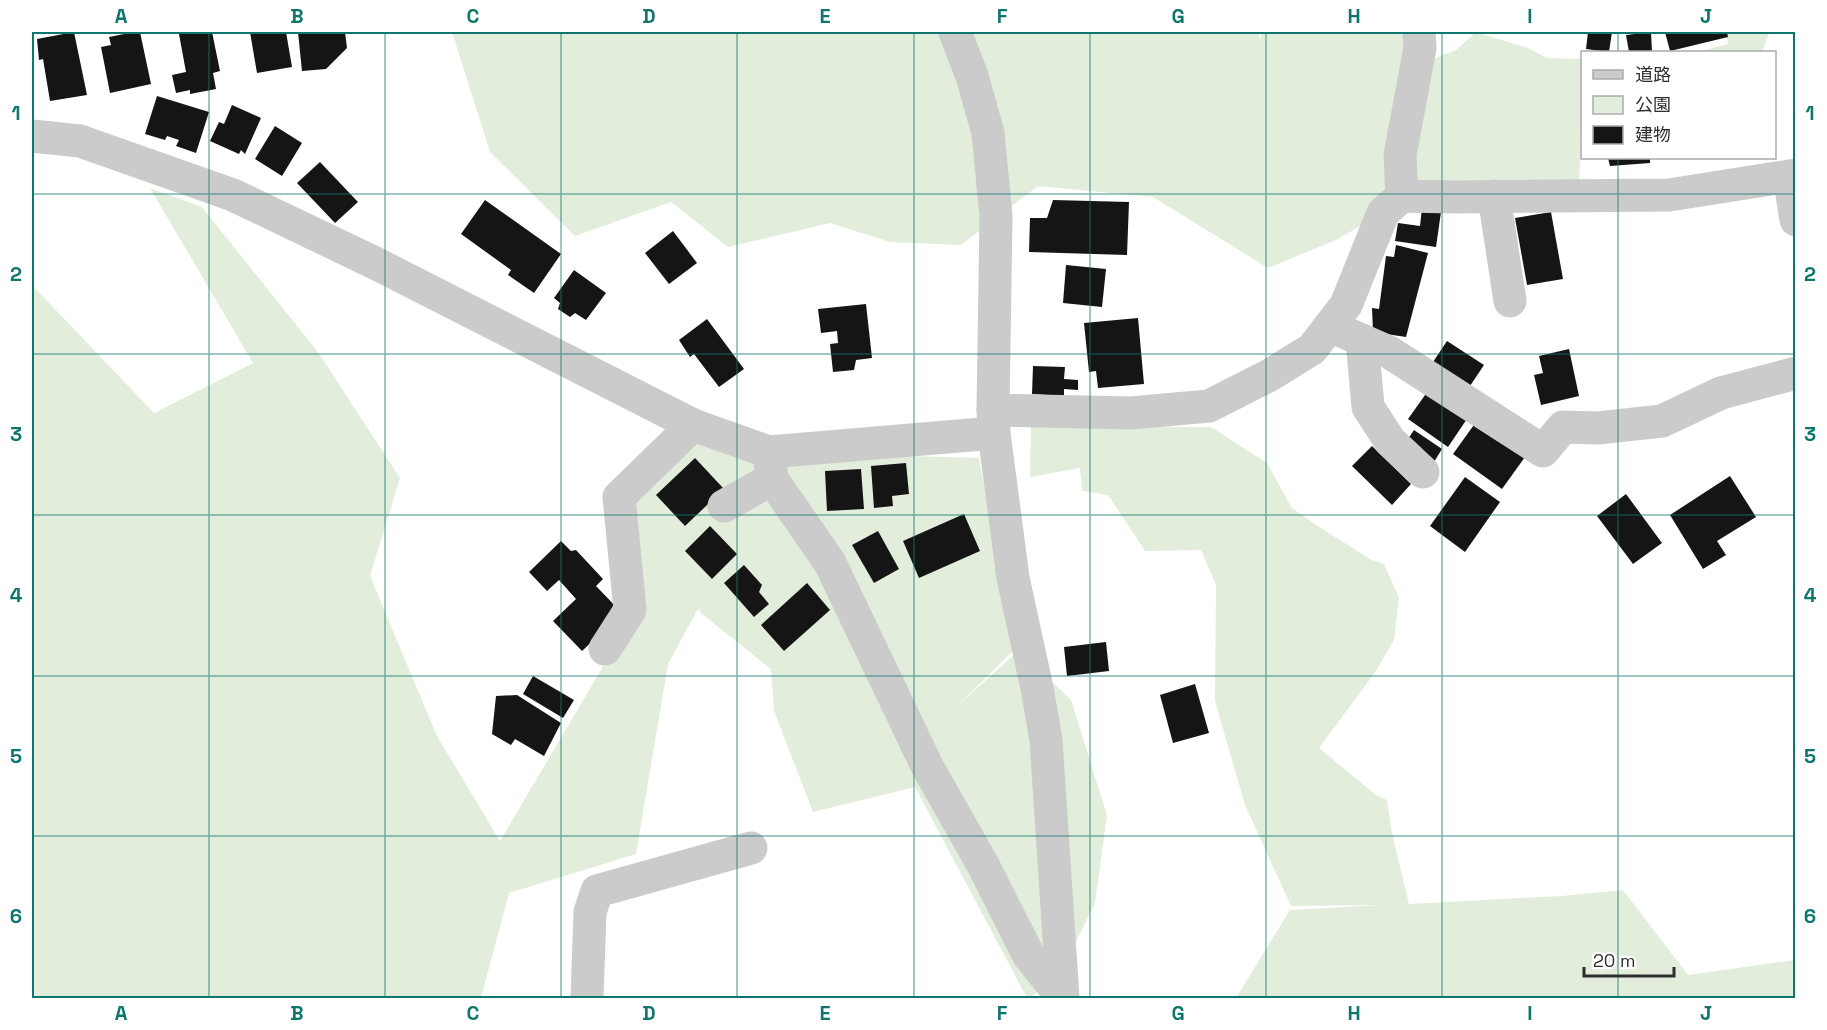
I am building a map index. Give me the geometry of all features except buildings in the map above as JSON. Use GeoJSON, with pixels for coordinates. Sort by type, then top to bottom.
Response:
{"type":"FeatureCollection","features":[{"type":"Feature","properties":{"kind":"street"},"geometry":{"type":"LineString","coordinates":[[955,32],[972,76],[988,133],[996,216],[993,422],[1013,578],[1046,740],[1062,998]]}},
{"type":"Feature","properties":{"kind":"street"},"geometry":{"type":"LineString","coordinates":[[1402,196],[1400,155],[1420,48],[1419,32]]}},
{"type":"Feature","properties":{"kind":"street"},"geometry":{"type":"LineString","coordinates":[[32,136],[80,141],[233,195],[377,264],[771,466],[830,563],[927,766],[983,865],[1029,956],[1062,998]]}},
{"type":"Feature","properties":{"kind":"street"},"geometry":{"type":"LineString","coordinates":[[724,506],[771,466],[993,422],[1209,406],[1270,375],[1312,349],[1346,305],[1383,213],[1402,196],[1669,195],[1792,176],[1796,220]]}},
{"type":"Feature","properties":{"kind":"street"},"geometry":{"type":"LineString","coordinates":[[1494,196],[1510,301]]}},
{"type":"Feature","properties":{"kind":"street"},"geometry":{"type":"LineString","coordinates":[[1330,326],[1389,352],[1543,451],[1563,427],[1598,428],[1662,421],[1721,393],[1796,373]]}},
{"type":"Feature","properties":{"kind":"street"},"geometry":{"type":"LineString","coordinates":[[1362,340],[1368,407],[1390,441],[1423,472]]}},
{"type":"Feature","properties":{"kind":"street"},"geometry":{"type":"LineString","coordinates":[[605,649],[630,610],[619,497],[693,425]]}},
{"type":"Feature","properties":{"kind":"street"},"geometry":{"type":"LineString","coordinates":[[587,999],[590,912],[597,891],[751,848]]}},
{"type":"Feature","properties":{"kind":"green space"},"geometry":{"type":"Polygon","coordinates":[[[452,32],[1258,32],[1262,44],[1260,32],[1420,32],[1383,213],[1336,240],[1268,268],[1153,197],[1038,186],[961,245],[890,242],[830,223],[728,247],[671,202],[575,236],[490,152],[452,32]]]}},
{"type":"Feature","properties":{"kind":"green space"},"geometry":{"type":"Polygon","coordinates":[[[1476,32],[1528,48],[1547,58],[1581,59],[1579,193],[1403,193],[1422,63],[1456,50],[1476,32]]]}},
{"type":"Feature","properties":{"kind":"green space"},"geometry":{"type":"Polygon","coordinates":[[[1726,32],[1769,32],[1762,51],[1702,51],[1728,44],[1726,32]]]}},
{"type":"Feature","properties":{"kind":"green space"},"geometry":{"type":"Polygon","coordinates":[[[150,188],[202,207],[318,352],[400,478],[370,576],[437,736],[500,841],[637,608],[621,494],[688,429],[769,452],[979,458],[1015,649],[954,709],[1019,650],[1071,700],[1107,815],[1095,903],[1061,972],[1030,998],[1027,998],[915,787],[813,812],[774,711],[771,669],[698,609],[668,664],[636,854],[509,893],[481,998],[32,998],[32,285],[154,413],[253,363],[150,188]]]}},
{"type":"Feature","properties":{"kind":"green space"},"geometry":{"type":"Polygon","coordinates":[[[1031,426],[1211,427],[1267,463],[1292,508],[1370,559],[1384,564],[1399,598],[1394,640],[1376,671],[1319,748],[1376,795],[1387,800],[1392,833],[1409,904],[1561,896],[1623,890],[1688,975],[1795,960],[1795,998],[1236,998],[1290,910],[1380,905],[1291,906],[1245,805],[1215,701],[1216,585],[1201,550],[1145,551],[1108,495],[1082,491],[1080,468],[1030,477],[1031,426]]]}}]}
